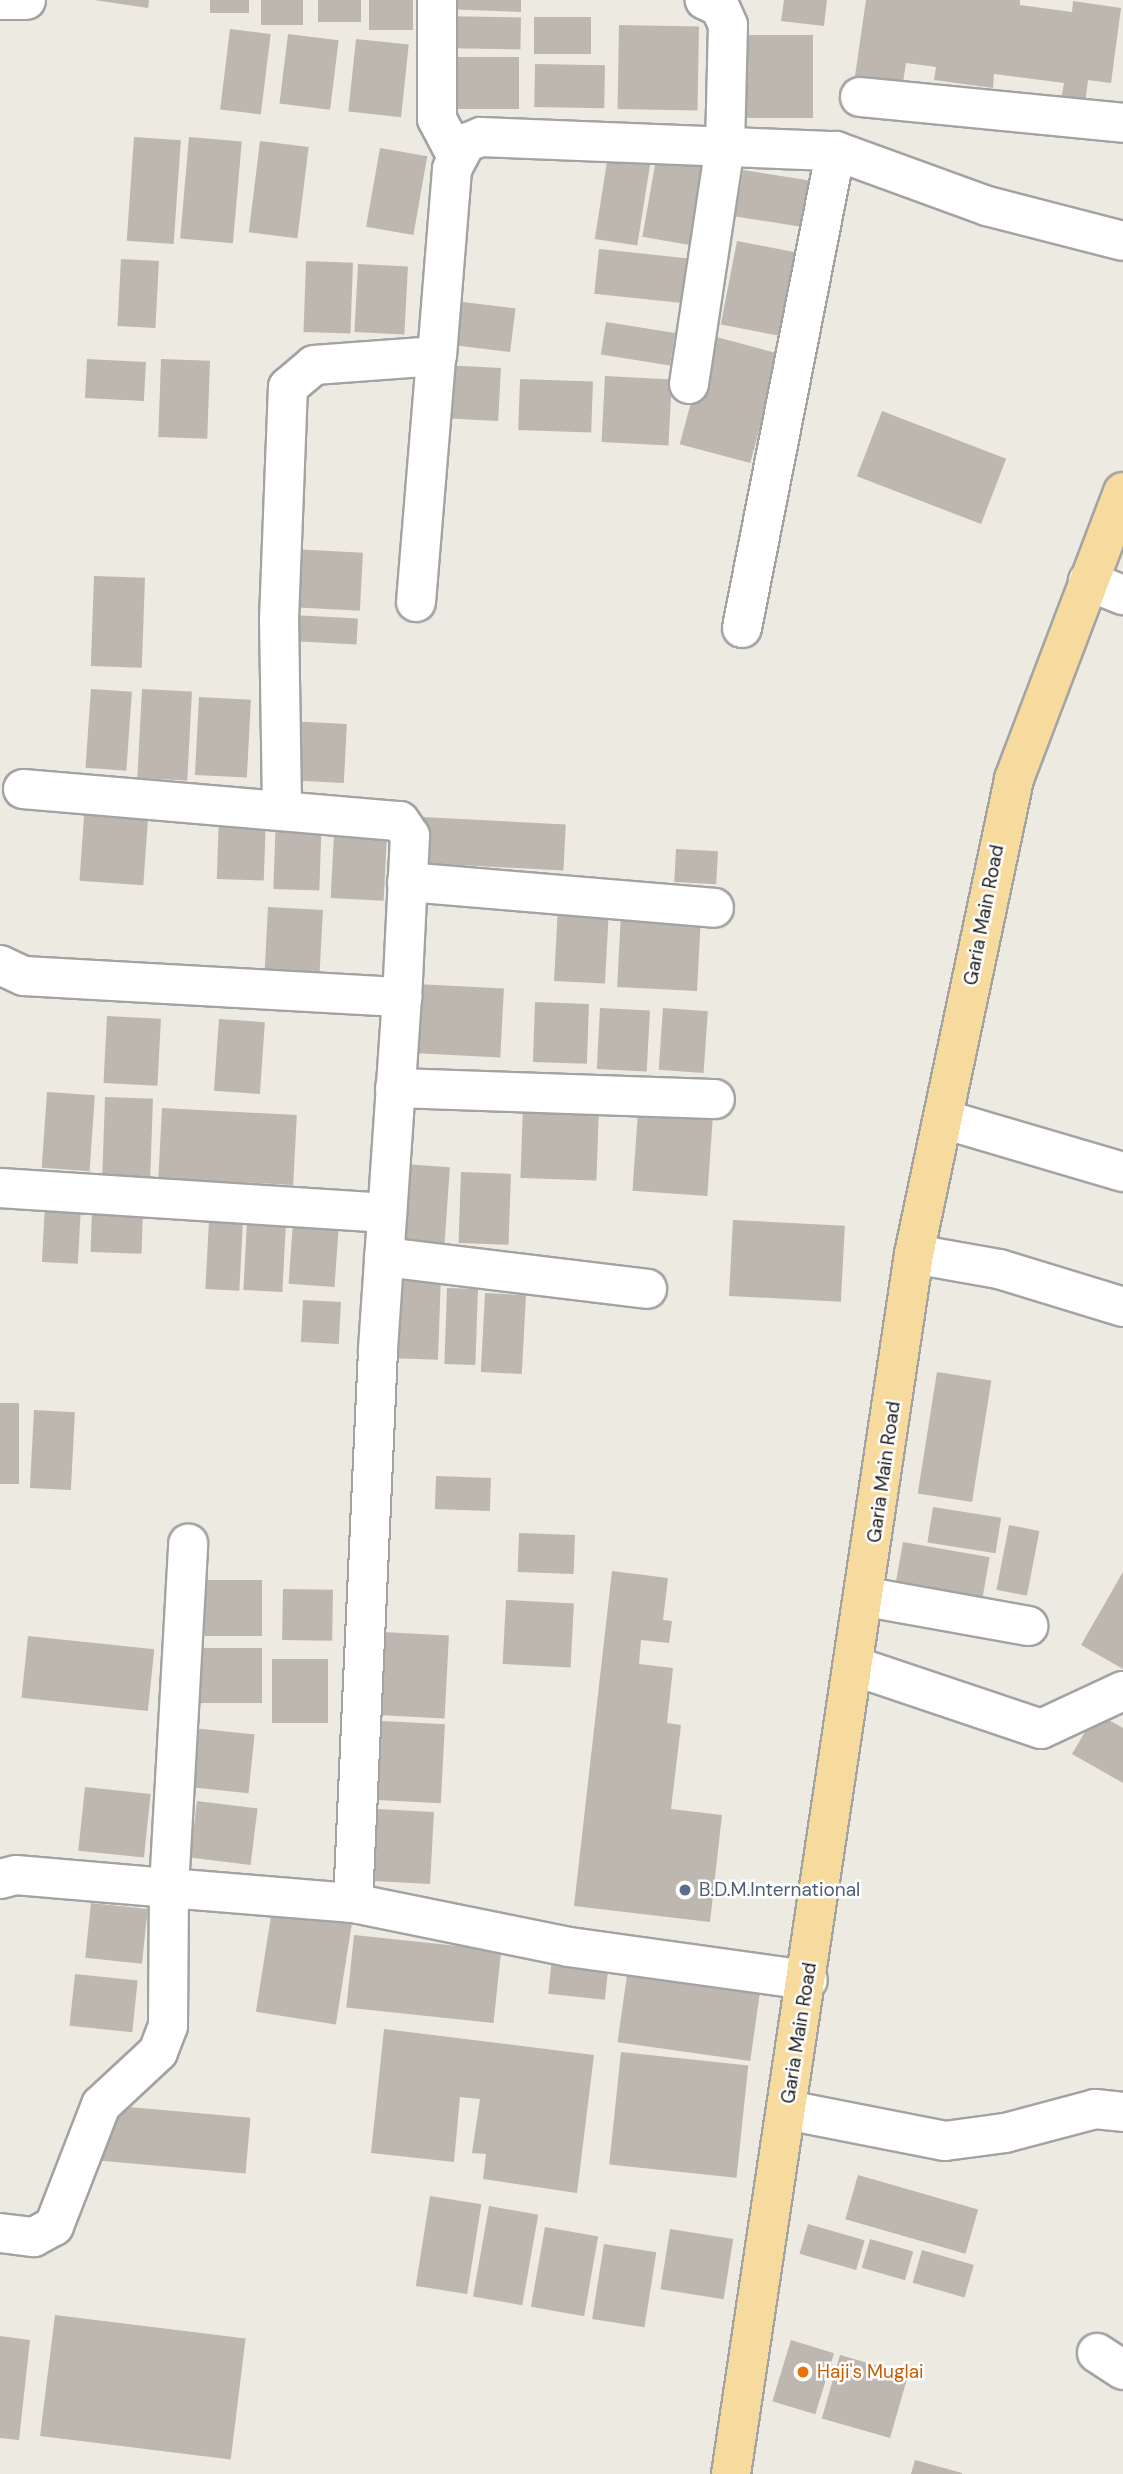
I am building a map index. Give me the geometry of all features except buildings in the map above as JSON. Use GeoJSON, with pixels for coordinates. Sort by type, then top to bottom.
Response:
{"type":"FeatureCollection","features":[{"type":"Feature","properties":{"kind":"main road","name":"Garia Main Road"},"geometry":{"type":"LineString","coordinates":[[731,2474],[857,1667],[914,1254],[1014,779],[1123,492]]}},
{"type":"Feature","properties":{"kind":"street"},"geometry":{"type":"LineString","coordinates":[[0,0],[26,0]]}},
{"type":"Feature","properties":{"kind":"street"},"geometry":{"type":"LineString","coordinates":[[416,602],[456,155],[437,120],[437,0]]}},
{"type":"Feature","properties":{"kind":"street"},"geometry":{"type":"LineString","coordinates":[[689,384],[725,147],[728,24],[720,7],[705,0]]}},
{"type":"Feature","properties":{"kind":"street"},"geometry":{"type":"LineString","coordinates":[[860,97],[1123,123]]}},
{"type":"Feature","properties":{"kind":"street"},"geometry":{"type":"LineString","coordinates":[[456,155],[481,137],[836,151],[987,206],[1123,241]]}},
{"type":"Feature","properties":{"kind":"street"},"geometry":{"type":"LineString","coordinates":[[742,628],[836,151]]}},
{"type":"Feature","properties":{"kind":"street"},"geometry":{"type":"LineString","coordinates":[[282,807],[279,620],[288,387],[314,365],[436,358]]}},
{"type":"Feature","properties":{"kind":"street"},"geometry":{"type":"LineString","coordinates":[[1088,581],[1123,595]]}},
{"type":"Feature","properties":{"kind":"street"},"geometry":{"type":"LineString","coordinates":[[23,789],[282,807],[400,821],[410,836],[384,1258],[353,1903]]}},
{"type":"Feature","properties":{"kind":"street"},"geometry":{"type":"LineString","coordinates":[[408,882],[714,908]]}},
{"type":"Feature","properties":{"kind":"street"},"geometry":{"type":"LineString","coordinates":[[12,971],[402,997]]}},
{"type":"Feature","properties":{"kind":"street"},"geometry":{"type":"LineString","coordinates":[[395,1088],[715,1099]]}},
{"type":"Feature","properties":{"kind":"street"},"geometry":{"type":"LineString","coordinates":[[943,1119],[1123,1172]]}},
{"type":"Feature","properties":{"kind":"street"},"geometry":{"type":"LineString","coordinates":[[0,1188],[387,1213]]}},
{"type":"Feature","properties":{"kind":"street"},"geometry":{"type":"LineString","coordinates":[[914,1254],[999,1269],[1123,1307]]}},
{"type":"Feature","properties":{"kind":"street"},"geometry":{"type":"LineString","coordinates":[[384,1258],[648,1289]]}},
{"type":"Feature","properties":{"kind":"street"},"geometry":{"type":"LineString","coordinates":[[0,2234],[34,2237],[54,2226],[101,2105],[158,2052],[168,2026],[169,1888],[188,1544]]}},
{"type":"Feature","properties":{"kind":"street"},"geometry":{"type":"LineString","coordinates":[[867,1597],[1028,1626]]}},
{"type":"Feature","properties":{"kind":"street"},"geometry":{"type":"LineString","coordinates":[[857,1667],[1041,1730],[1123,1691]]}},
{"type":"Feature","properties":{"kind":"street"},"geometry":{"type":"LineString","coordinates":[[0,1879],[16,1875],[353,1903],[569,1947],[808,1980]]}},
{"type":"Feature","properties":{"kind":"street"},"geometry":{"type":"LineString","coordinates":[[787,2110],[945,2141],[996,2135],[1095,2109],[1123,2112]]}},
{"type":"Feature","properties":{"kind":"place","name":"B.D.M.International"},"geometry":{"type":"Point","coordinates":[685,1890]}},
{"type":"Feature","properties":{"kind":"place","name":"Haji's Muglai"},"geometry":{"type":"Point","coordinates":[803,2372]}}]}
